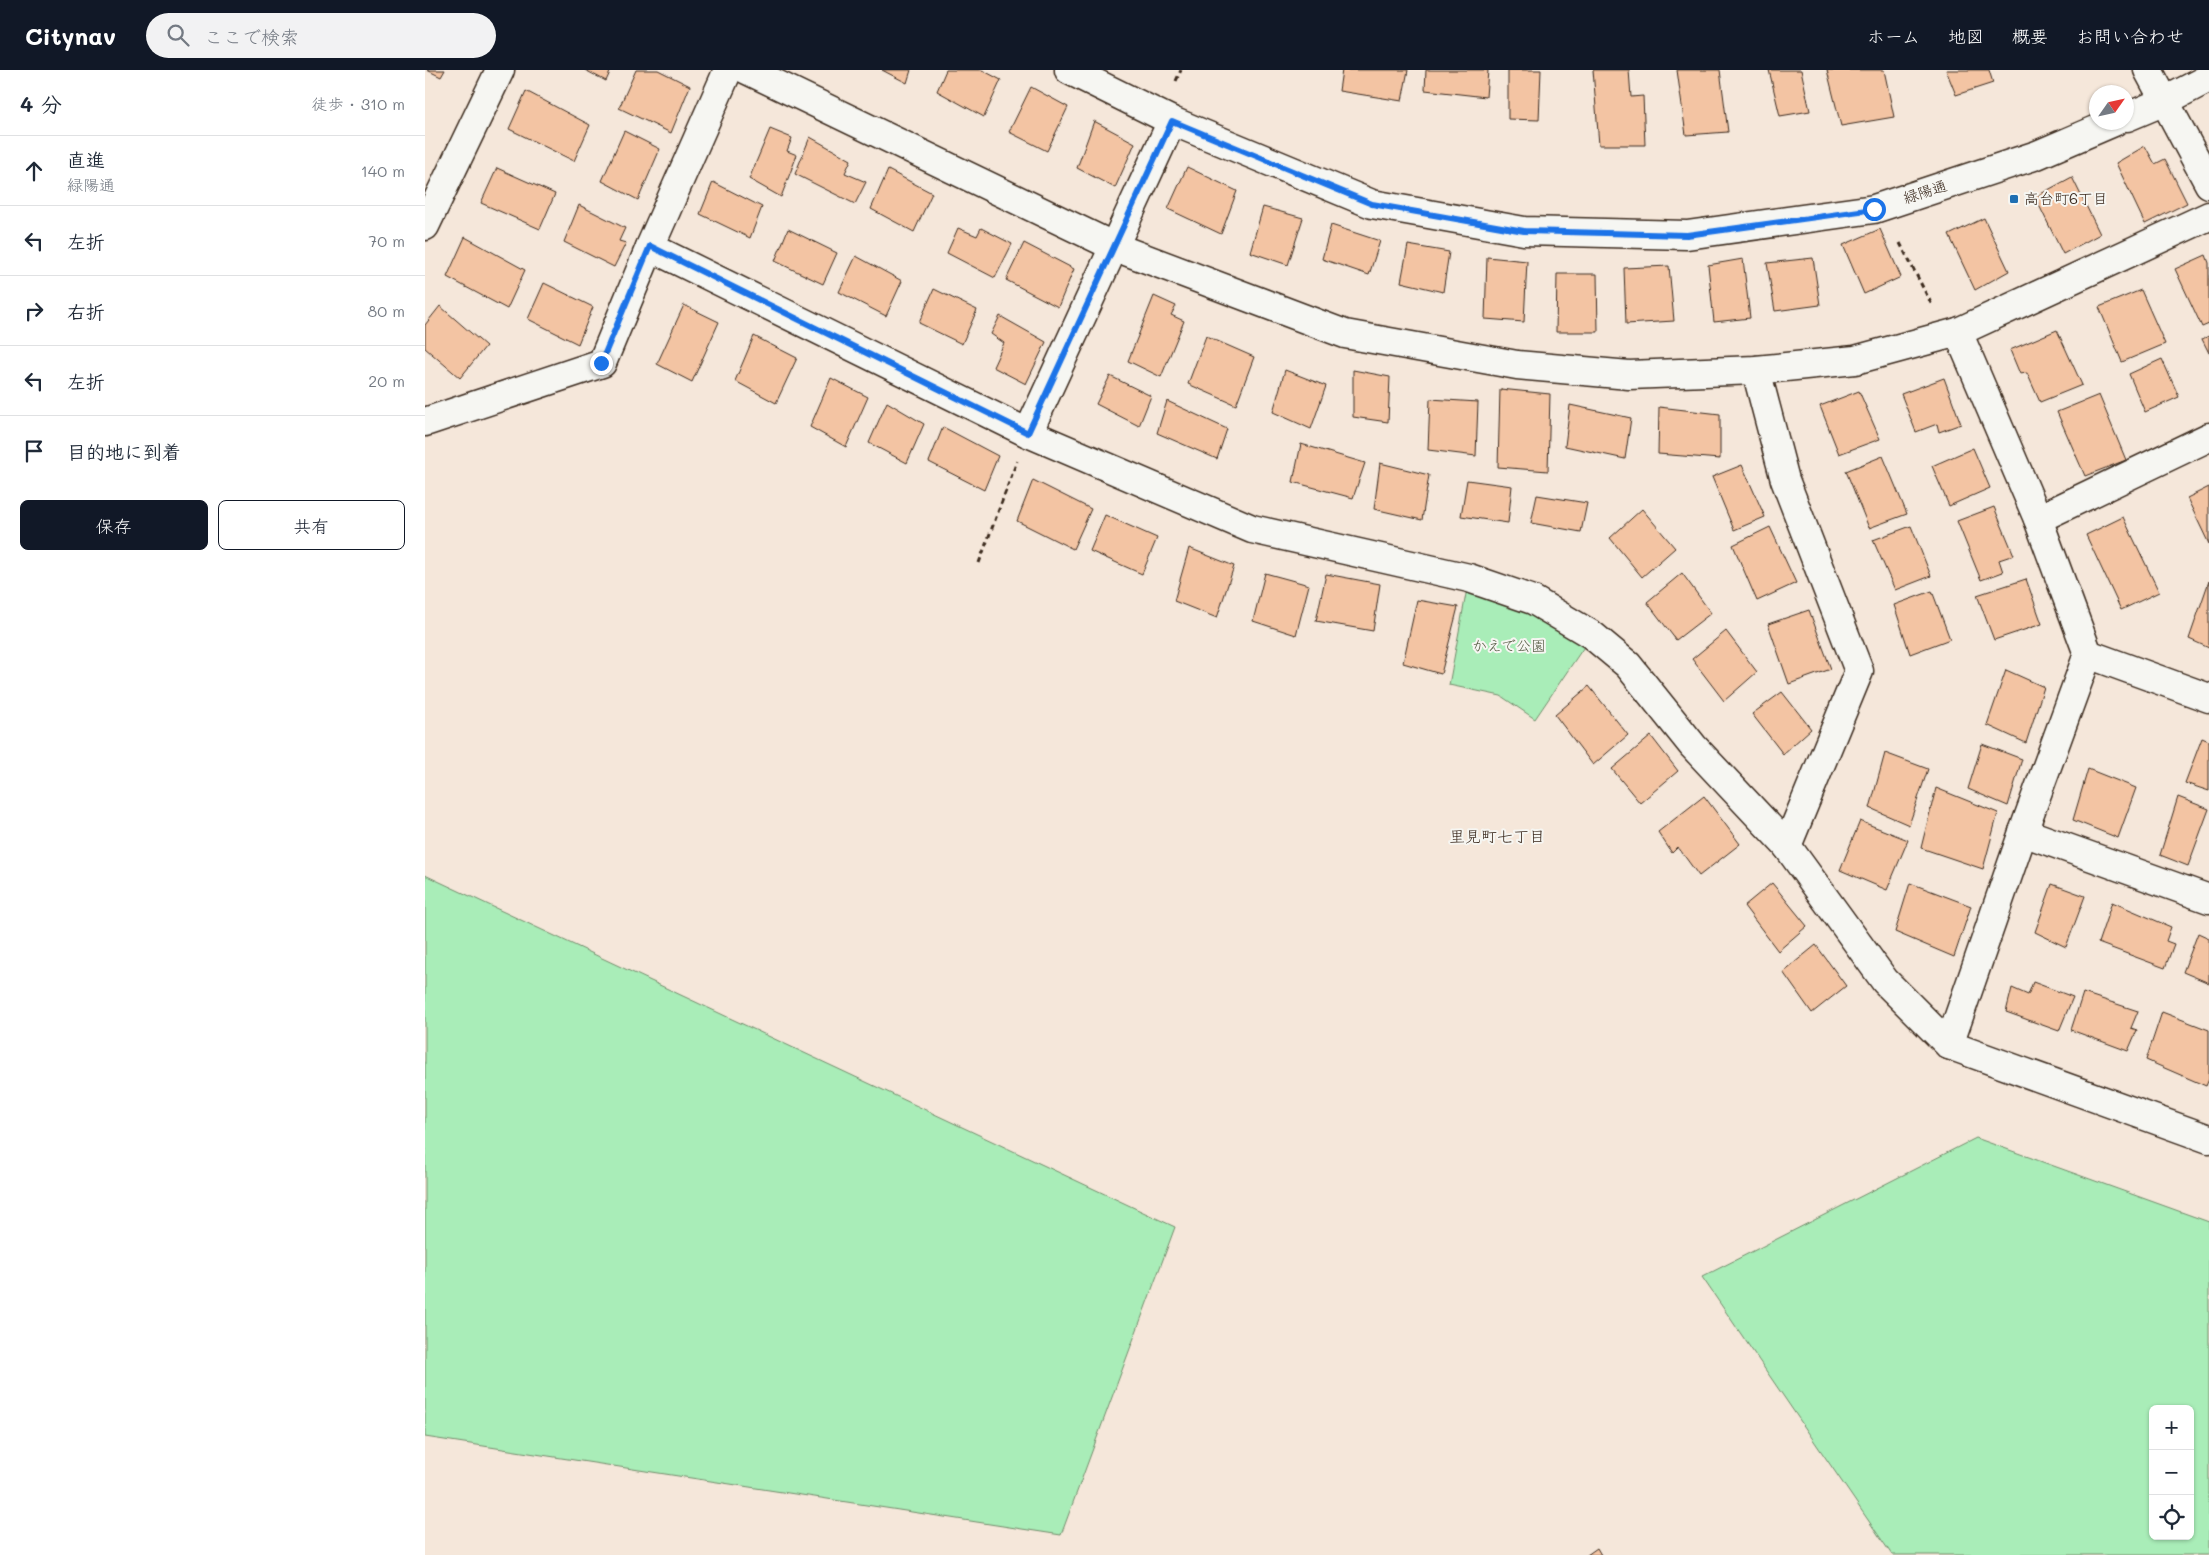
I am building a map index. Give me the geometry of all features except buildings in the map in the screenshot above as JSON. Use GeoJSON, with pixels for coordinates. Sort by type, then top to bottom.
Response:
{"type":"FeatureCollection","features":[{"type":"Feature","properties":{"kind":"street"},"geometry":{"type":"LineString","coordinates":[[425,226],[500,70]]}},
{"type":"Feature","properties":{"kind":"street"},"geometry":{"type":"LineString","coordinates":[[425,422],[601,363],[650,246],[729,70]]}},
{"type":"Feature","properties":{"kind":"street"},"geometry":{"type":"LineString","coordinates":[[747,70],[1115,247],[1345,334],[1517,365],[1629,374],[1756,370],[1855,360],[1953,334],[2209,216]]}},
{"type":"Feature","properties":{"kind":"street","name":"緑陽通"},"geometry":{"type":"LineString","coordinates":[[1069,70],[1172,121],[1372,204],[1524,231],[1687,235],[1874,209],[2037,155],[2095,130]]}},
{"type":"Feature","properties":{"kind":"street"},"geometry":{"type":"LineString","coordinates":[[2148,70],[2209,184]]}},
{"type":"Feature","properties":{"kind":"street"},"geometry":{"type":"LineString","coordinates":[[2134,114],[2165,101],[2209,78]]}},
{"type":"Feature","properties":{"kind":"street"},"geometry":{"type":"LineString","coordinates":[[1028,433],[1172,121]]}},
{"type":"Feature","properties":{"kind":"street"},"geometry":{"type":"LineString","coordinates":[[650,246],[1028,433],[1252,529],[1469,578],[1533,600],[1592,635],[1628,665],[1693,746],[1787,846],[1885,981],[1949,1045],[2209,1139]]}},
{"type":"Feature","properties":{"kind":"street"},"geometry":{"type":"LineString","coordinates":[[1949,1045],[2023,832],[2088,654],[2038,519],[1953,334]]}},
{"type":"Feature","properties":{"kind":"street"},"geometry":{"type":"LineString","coordinates":[[1756,370],[1785,480],[1859,671],[1787,846]]}},
{"type":"Feature","properties":{"kind":"street"},"geometry":{"type":"LineString","coordinates":[[2038,519],[2209,437]]}},
{"type":"Feature","properties":{"kind":"street"},"geometry":{"type":"LineString","coordinates":[[2088,654],[2209,698]]}},
{"type":"Feature","properties":{"kind":"street"},"geometry":{"type":"LineString","coordinates":[[2023,832],[2209,899]]}},
{"type":"Feature","properties":{"kind":"path"},"geometry":{"type":"LineString","coordinates":[[1176,81],[1181,70]]}},
{"type":"Feature","properties":{"kind":"path"},"geometry":{"type":"LineString","coordinates":[[1900,243],[1953,334]]}},
{"type":"Feature","properties":{"kind":"path"},"geometry":{"type":"LineString","coordinates":[[979,563],[1028,433]]}},
{"type":"Feature","properties":{"kind":"green space","name":"かえで公園"},"geometry":{"type":"Polygon","coordinates":[[[1469,578],[1592,635],[1535,719],[1501,696],[1449,685],[1469,578]]]}},
{"type":"Feature","properties":{"kind":"green space"},"geometry":{"type":"Polygon","coordinates":[[[425,875],[1175,1227],[1061,1535],[425,1437],[425,875]]]}},
{"type":"Feature","properties":{"kind":"green space"},"geometry":{"type":"Polygon","coordinates":[[[1976,1138],[2209,1222],[2209,1555],[1892,1555],[1702,1277],[1976,1138]]]}},
{"type":"Feature","properties":{"kind":"place","name":"高台町6丁目"},"geometry":{"type":"Point","coordinates":[2014,199]}},
{"type":"Feature","properties":{"kind":"district","name":"里見町七丁目"},"geometry":{"type":"Point","coordinates":[1497,836]}},
{"type":"Feature","properties":{"kind":"route"},"geometry":{"type":"LineString","coordinates":[[601,363],[650,246],[1028,433],[1172,121],[1372,204],[1524,231],[1687,235],[1874,209]]}}]}
